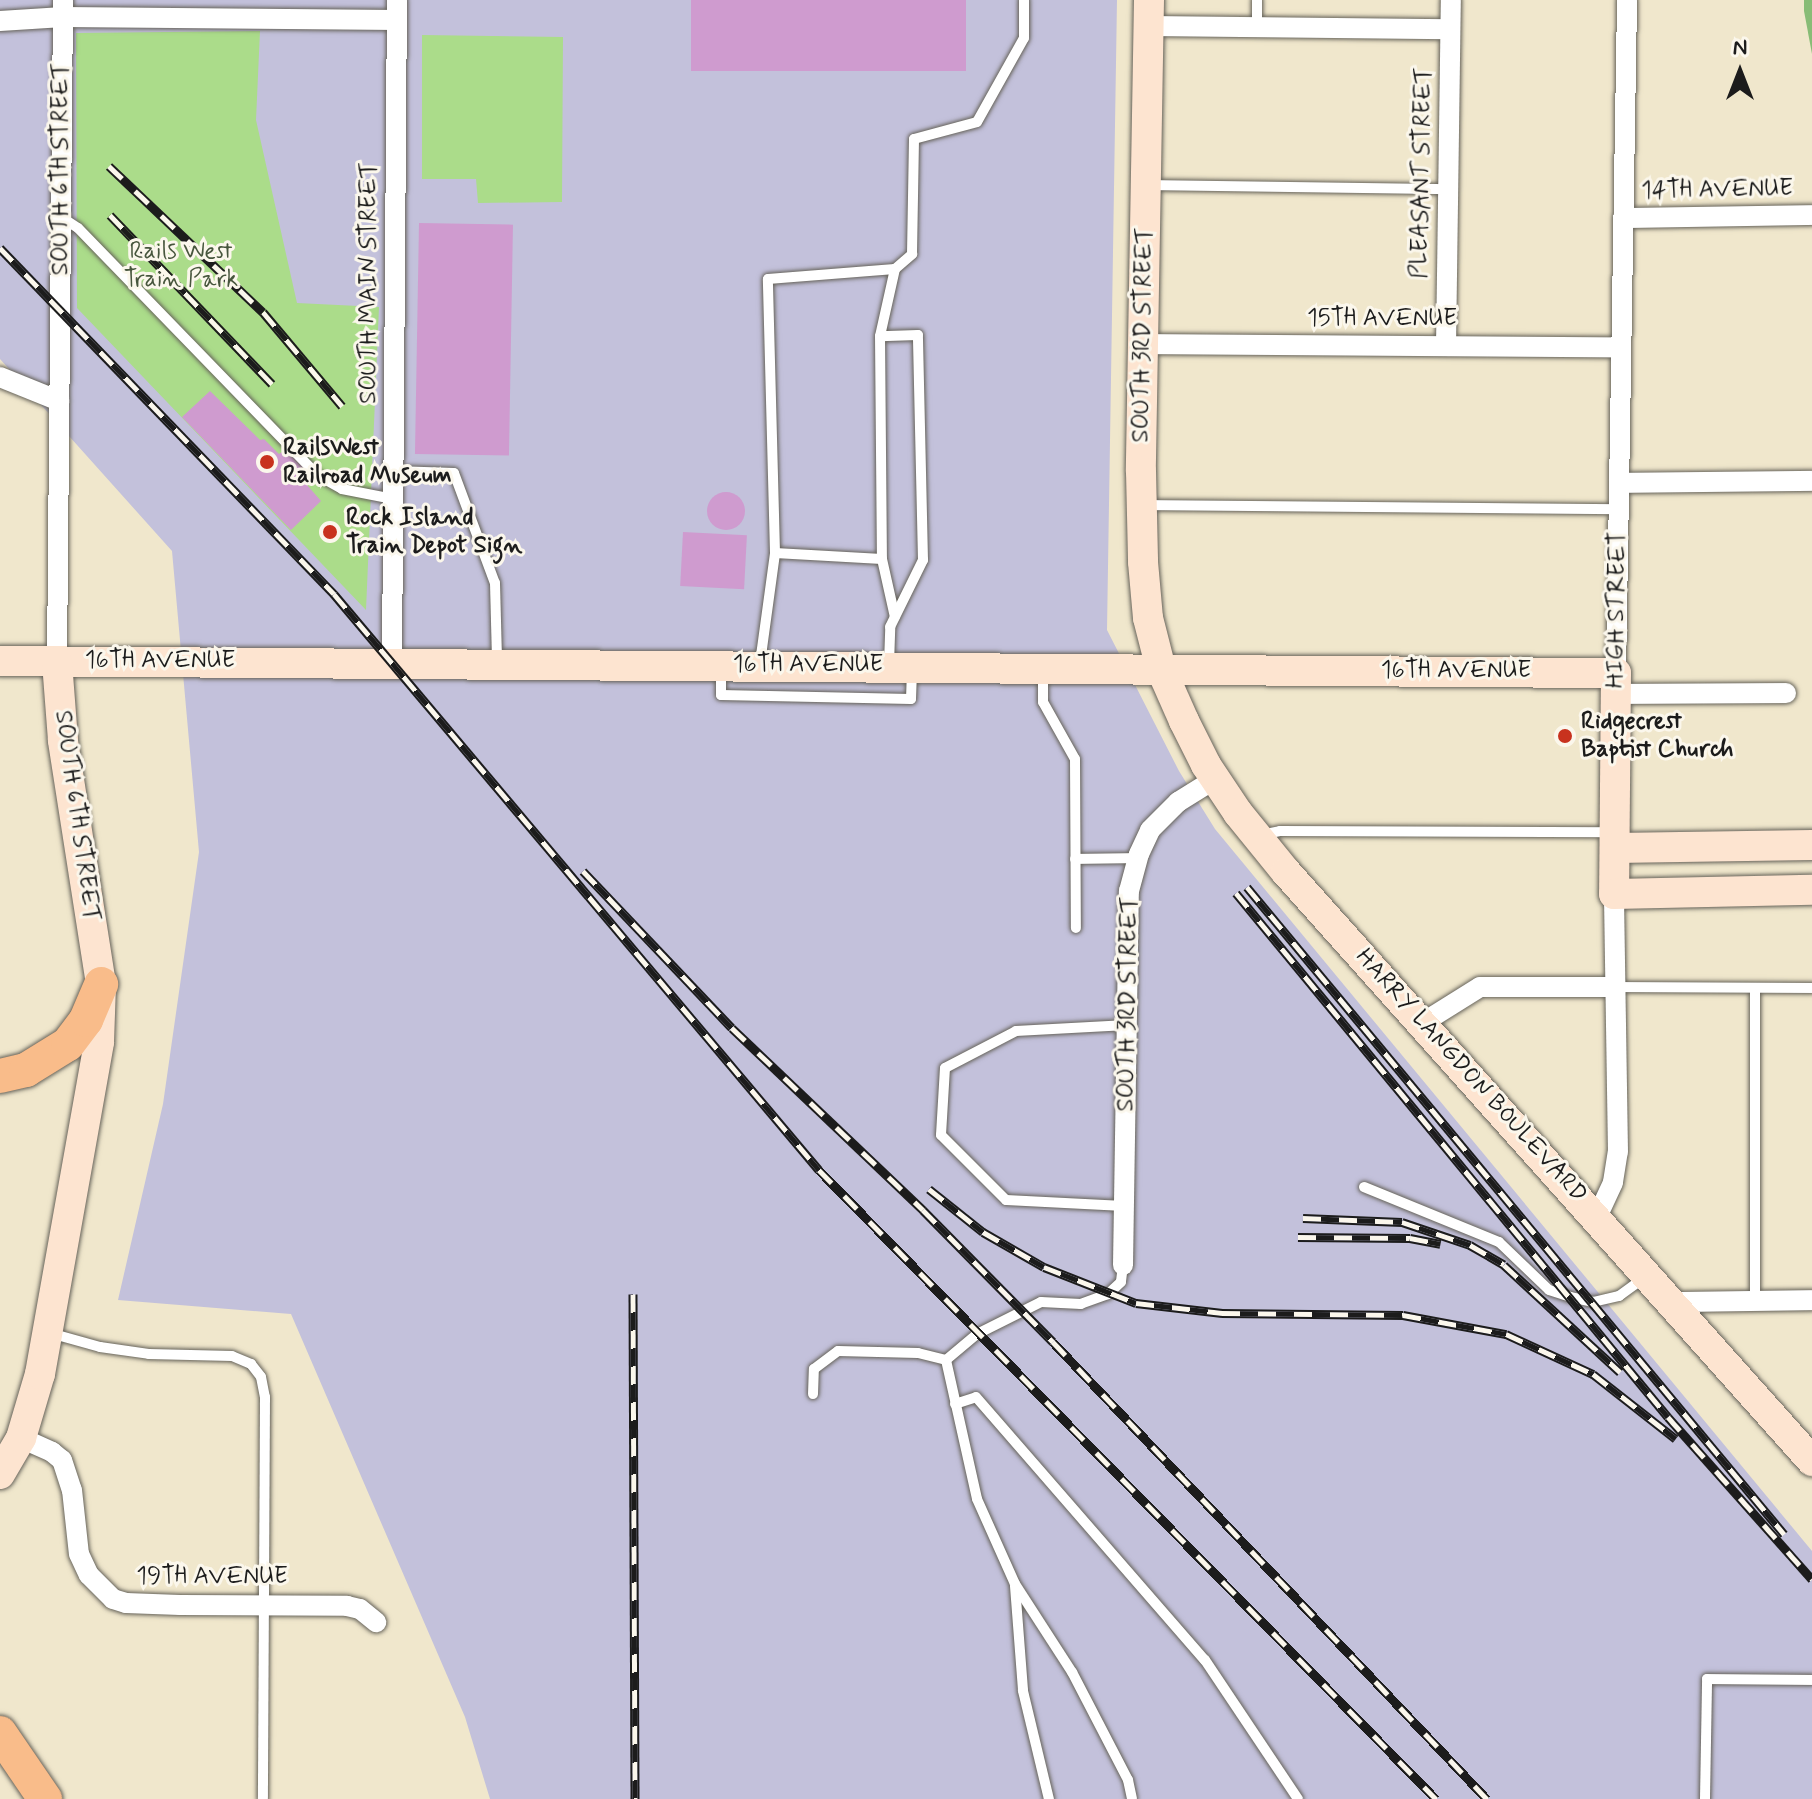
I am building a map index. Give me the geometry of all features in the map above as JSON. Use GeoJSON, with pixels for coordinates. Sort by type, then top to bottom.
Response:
{"type":"FeatureCollection","features":[{"type":"Feature","properties":{"kind":"main road"},"geometry":{"type":"LineString","coordinates":[[0,1076],[26,1070],[68,1044],[86,1020],[101,984]]}},
{"type":"Feature","properties":{"kind":"main road"},"geometry":{"type":"LineString","coordinates":[[0,1733],[45,1799]]}},
{"type":"Feature","properties":{"kind":"street","name":"PLEASANT STREET"},"geometry":{"type":"LineString","coordinates":[[1446,346],[1451,0]]}},
{"type":"Feature","properties":{"kind":"street","name":"HIGH STREET"},"geometry":{"type":"LineString","coordinates":[[1597,1217],[1613,1182],[1618,1152],[1614,894],[1617,509],[1627,0]]}},
{"type":"Feature","properties":{"kind":"street"},"geometry":{"type":"LineString","coordinates":[[0,21],[63,8],[397,10]]}},
{"type":"Feature","properties":{"kind":"street","name":"SOUTH 6TH STREET"},"geometry":{"type":"LineString","coordinates":[[0,1474],[21,1438],[40,1374],[95,1070],[101,984],[63,740],[57,662],[63,8]]}},
{"type":"Feature","properties":{"kind":"street","name":"SOUTH MAIN STREET"},"geometry":{"type":"LineString","coordinates":[[392,662],[397,10]]}},
{"type":"Feature","properties":{"kind":"street"},"geometry":{"type":"LineString","coordinates":[[1149,13],[1257,27],[1450,29]]}},
{"type":"Feature","properties":{"kind":"street","name":"SOUTH 3RD STREET"},"geometry":{"type":"LineString","coordinates":[[1149,13],[1141,505],[1148,618],[1161,669]]}},
{"type":"Feature","properties":{"kind":"street","name":"14TH AVENUE"},"geometry":{"type":"LineString","coordinates":[[1623,218],[1812,215]]}},
{"type":"Feature","properties":{"kind":"street","name":"15TH AVENUE"},"geometry":{"type":"LineString","coordinates":[[1144,344],[1621,347]]}},
{"type":"Feature","properties":{"kind":"street"},"geometry":{"type":"LineString","coordinates":[[0,377],[59,401]]}},
{"type":"Feature","properties":{"kind":"street"},"geometry":{"type":"LineString","coordinates":[[1619,483],[1812,481]]}},
{"type":"Feature","properties":{"kind":"street","name":"16TH AVENUE"},"geometry":{"type":"LineString","coordinates":[[0,661],[1161,669],[1616,683],[1786,693]]}},
{"type":"Feature","properties":{"kind":"street","name":"HARRY LANGDON BOULEVARD"},"geometry":{"type":"LineString","coordinates":[[1161,669],[1215,779],[1257,836],[1812,1461]]}},
{"type":"Feature","properties":{"kind":"street","name":"SOUTH 3RD STREET"},"geometry":{"type":"LineString","coordinates":[[1123,1265],[1129,891],[1150,830],[1163,816],[1215,779]]}},
{"type":"Feature","properties":{"kind":"street"},"geometry":{"type":"LineString","coordinates":[[1615,840],[1812,845]]}},
{"type":"Feature","properties":{"kind":"street"},"geometry":{"type":"LineString","coordinates":[[1614,894],[1812,890]]}},
{"type":"Feature","properties":{"kind":"street"},"geometry":{"type":"LineString","coordinates":[[1424,1022],[1480,987],[1615,987]]}},
{"type":"Feature","properties":{"kind":"street"},"geometry":{"type":"LineString","coordinates":[[1673,1302],[1812,1300]]}},
{"type":"Feature","properties":{"kind":"street","name":"19TH AVENUE"},"geometry":{"type":"LineString","coordinates":[[21,1438],[52,1452],[67,1471],[79,1554],[89,1575],[113,1599],[126,1603],[347,1606],[360,1609],[376,1622]]}},
{"type":"Feature","properties":{"kind":"lane"},"geometry":{"type":"LineString","coordinates":[[895,617],[882,559],[880,336],[895,269],[912,254],[914,139],[977,122],[1024,38],[1024,0]]}},
{"type":"Feature","properties":{"kind":"lane"},"geometry":{"type":"LineString","coordinates":[[1257,0],[1257,27]]}},
{"type":"Feature","properties":{"kind":"lane"},"geometry":{"type":"LineString","coordinates":[[1145,185],[1448,189]]}},
{"type":"Feature","properties":{"kind":"lane"},"geometry":{"type":"LineString","coordinates":[[61,217],[78,228],[317,475],[342,489],[393,499]]}},
{"type":"Feature","properties":{"kind":"lane"},"geometry":{"type":"LineString","coordinates":[[774,696],[767,665],[775,553],[768,279],[895,269]]}},
{"type":"Feature","properties":{"kind":"lane"},"geometry":{"type":"LineString","coordinates":[[721,665],[721,695],[911,699],[890,627],[923,560],[918,335],[880,336]]}},
{"type":"Feature","properties":{"kind":"lane"},"geometry":{"type":"LineString","coordinates":[[394,471],[454,473],[495,583],[497,664]]}},
{"type":"Feature","properties":{"kind":"lane"},"geometry":{"type":"LineString","coordinates":[[1141,505],[1617,509]]}},
{"type":"Feature","properties":{"kind":"lane"},"geometry":{"type":"LineString","coordinates":[[775,553],[882,559]]}},
{"type":"Feature","properties":{"kind":"lane"},"geometry":{"type":"LineString","coordinates":[[1043,668],[1043,702],[1075,759],[1076,928]]}},
{"type":"Feature","properties":{"kind":"lane"},"geometry":{"type":"LineString","coordinates":[[1257,836],[1280,831],[1615,840]]}},
{"type":"Feature","properties":{"kind":"lane"},"geometry":{"type":"LineString","coordinates":[[1075,859],[1138,858]]}},
{"type":"Feature","properties":{"kind":"lane"},"geometry":{"type":"LineString","coordinates":[[1615,987],[1812,988]]}},
{"type":"Feature","properties":{"kind":"lane"},"geometry":{"type":"LineString","coordinates":[[1755,988],[1755,1301]]}},
{"type":"Feature","properties":{"kind":"lane"},"geometry":{"type":"LineString","coordinates":[[1124,1206],[1006,1200],[941,1135],[945,1068],[1016,1031],[1127,1025]]}},
{"type":"Feature","properties":{"kind":"lane"},"geometry":{"type":"LineString","coordinates":[[1364,1187],[1499,1242],[1549,1290],[1570,1297],[1593,1302],[1619,1296],[1649,1274]]}},
{"type":"Feature","properties":{"kind":"lane"},"geometry":{"type":"LineString","coordinates":[[946,1360],[977,1334],[1041,1302],[1081,1304],[1108,1294],[1121,1282],[1123,1265]]}},
{"type":"Feature","properties":{"kind":"lane"},"geometry":{"type":"LineString","coordinates":[[48,1333],[100,1347],[149,1354],[232,1356],[251,1364],[261,1377],[265,1397],[263,1799]]}},
{"type":"Feature","properties":{"kind":"lane"},"geometry":{"type":"LineString","coordinates":[[813,1394],[814,1369],[838,1351],[918,1353],[946,1360]]}},
{"type":"Feature","properties":{"kind":"lane"},"geometry":{"type":"LineString","coordinates":[[946,1360],[977,1499],[1015,1584],[1072,1672],[1128,1780],[1132,1799]]}},
{"type":"Feature","properties":{"kind":"lane"},"geometry":{"type":"LineString","coordinates":[[955,1404],[976,1397],[1205,1660],[1298,1799]]}},
{"type":"Feature","properties":{"kind":"lane"},"geometry":{"type":"LineString","coordinates":[[1015,1584],[1023,1691],[1049,1799]]}},
{"type":"Feature","properties":{"kind":"lane"},"geometry":{"type":"LineString","coordinates":[[1705,1799],[1707,1679],[1812,1680]]}},
{"type":"Feature","properties":{"kind":"shaded area"},"geometry":{"type":"Polygon","coordinates":[[[0,0],[1117,0],[1107,630],[1179,771],[1215,829],[1812,1551],[1812,1799],[490,1799],[465,1717],[291,1314],[118,1300],[163,1104],[199,852],[172,551],[0,359],[0,0]]]}},
{"type":"Feature","properties":{"kind":"green space"},"geometry":{"type":"Polygon","coordinates":[[[1804,0],[1812,0],[1812,54],[1804,11],[1804,0]]]}},
{"type":"Feature","properties":{"kind":"green space","name":"Rails West Train Park"},"geometry":{"type":"Polygon","coordinates":[[[260,31],[256,120],[297,303],[379,307],[366,610],[77,308],[76,33],[260,31]]]}},
{"type":"Feature","properties":{"kind":"green space"},"geometry":{"type":"Polygon","coordinates":[[[422,35],[563,37],[562,202],[478,203],[476,179],[422,179],[422,35]]]}},
{"type":"Feature","properties":{"kind":"building"},"geometry":{"type":"Polygon","coordinates":[[[691,0],[966,0],[966,71],[691,71],[691,0]]]}},
{"type":"Feature","properties":{"kind":"building"},"geometry":{"type":"Polygon","coordinates":[[[419,223],[513,225],[509,456],[415,454],[419,223]]]}},
{"type":"Feature","properties":{"kind":"building"},"geometry":{"type":"Polygon","coordinates":[[[210,391],[260,440],[264,439],[279,454],[287,448],[308,470],[301,478],[321,501],[291,530],[182,417],[210,391]]]}},
{"type":"Feature","properties":{"kind":"building"},"geometry":{"type":"Polygon","coordinates":[[[726,492],[740,497],[745,511],[740,525],[726,530],[712,525],[707,511],[712,497],[726,492]]]}},
{"type":"Feature","properties":{"kind":"building"},"geometry":{"type":"Polygon","coordinates":[[[683,532],[747,535],[744,589],[680,586],[683,532]]]}},
{"type":"Feature","properties":{"kind":"railway"},"geometry":{"type":"LineString","coordinates":[[109,166],[263,312],[342,406]]}},
{"type":"Feature","properties":{"kind":"railway"},"geometry":{"type":"LineString","coordinates":[[110,215],[272,384]]}},
{"type":"Feature","properties":{"kind":"railway"},"geometry":{"type":"LineString","coordinates":[[0,248],[334,594],[819,1170],[1436,1799]]}},
{"type":"Feature","properties":{"kind":"railway"},"geometry":{"type":"LineString","coordinates":[[583,871],[732,1028],[923,1210],[1053,1342],[1487,1799]]}},
{"type":"Feature","properties":{"kind":"railway"},"geometry":{"type":"LineString","coordinates":[[1247,887],[1784,1534]]}},
{"type":"Feature","properties":{"kind":"railway"},"geometry":{"type":"LineString","coordinates":[[1236,893],[1668,1417],[1812,1579]]}},
{"type":"Feature","properties":{"kind":"railway"},"geometry":{"type":"LineString","coordinates":[[929,1189],[983,1232],[1044,1267],[1136,1303],[1222,1313],[1403,1315],[1506,1334],[1593,1374],[1676,1439]]}},
{"type":"Feature","properties":{"kind":"railway"},"geometry":{"type":"LineString","coordinates":[[1303,1218],[1402,1222],[1470,1245],[1504,1265],[1620,1372]]}},
{"type":"Feature","properties":{"kind":"railway"},"geometry":{"type":"LineString","coordinates":[[1298,1237],[1410,1238],[1440,1244]]}},
{"type":"Feature","properties":{"kind":"railway"},"geometry":{"type":"LineString","coordinates":[[633,1294],[635,1799]]}},
{"type":"Feature","properties":{"kind":"place","name":"RailsWest Railroad Museum"},"geometry":{"type":"Point","coordinates":[267,462]}},
{"type":"Feature","properties":{"kind":"place","name":"Rock Island Train Depot Sign"},"geometry":{"type":"Point","coordinates":[330,532]}},
{"type":"Feature","properties":{"kind":"place","name":"Ridgecrest Baptist Church"},"geometry":{"type":"Point","coordinates":[1565,736]}}]}
